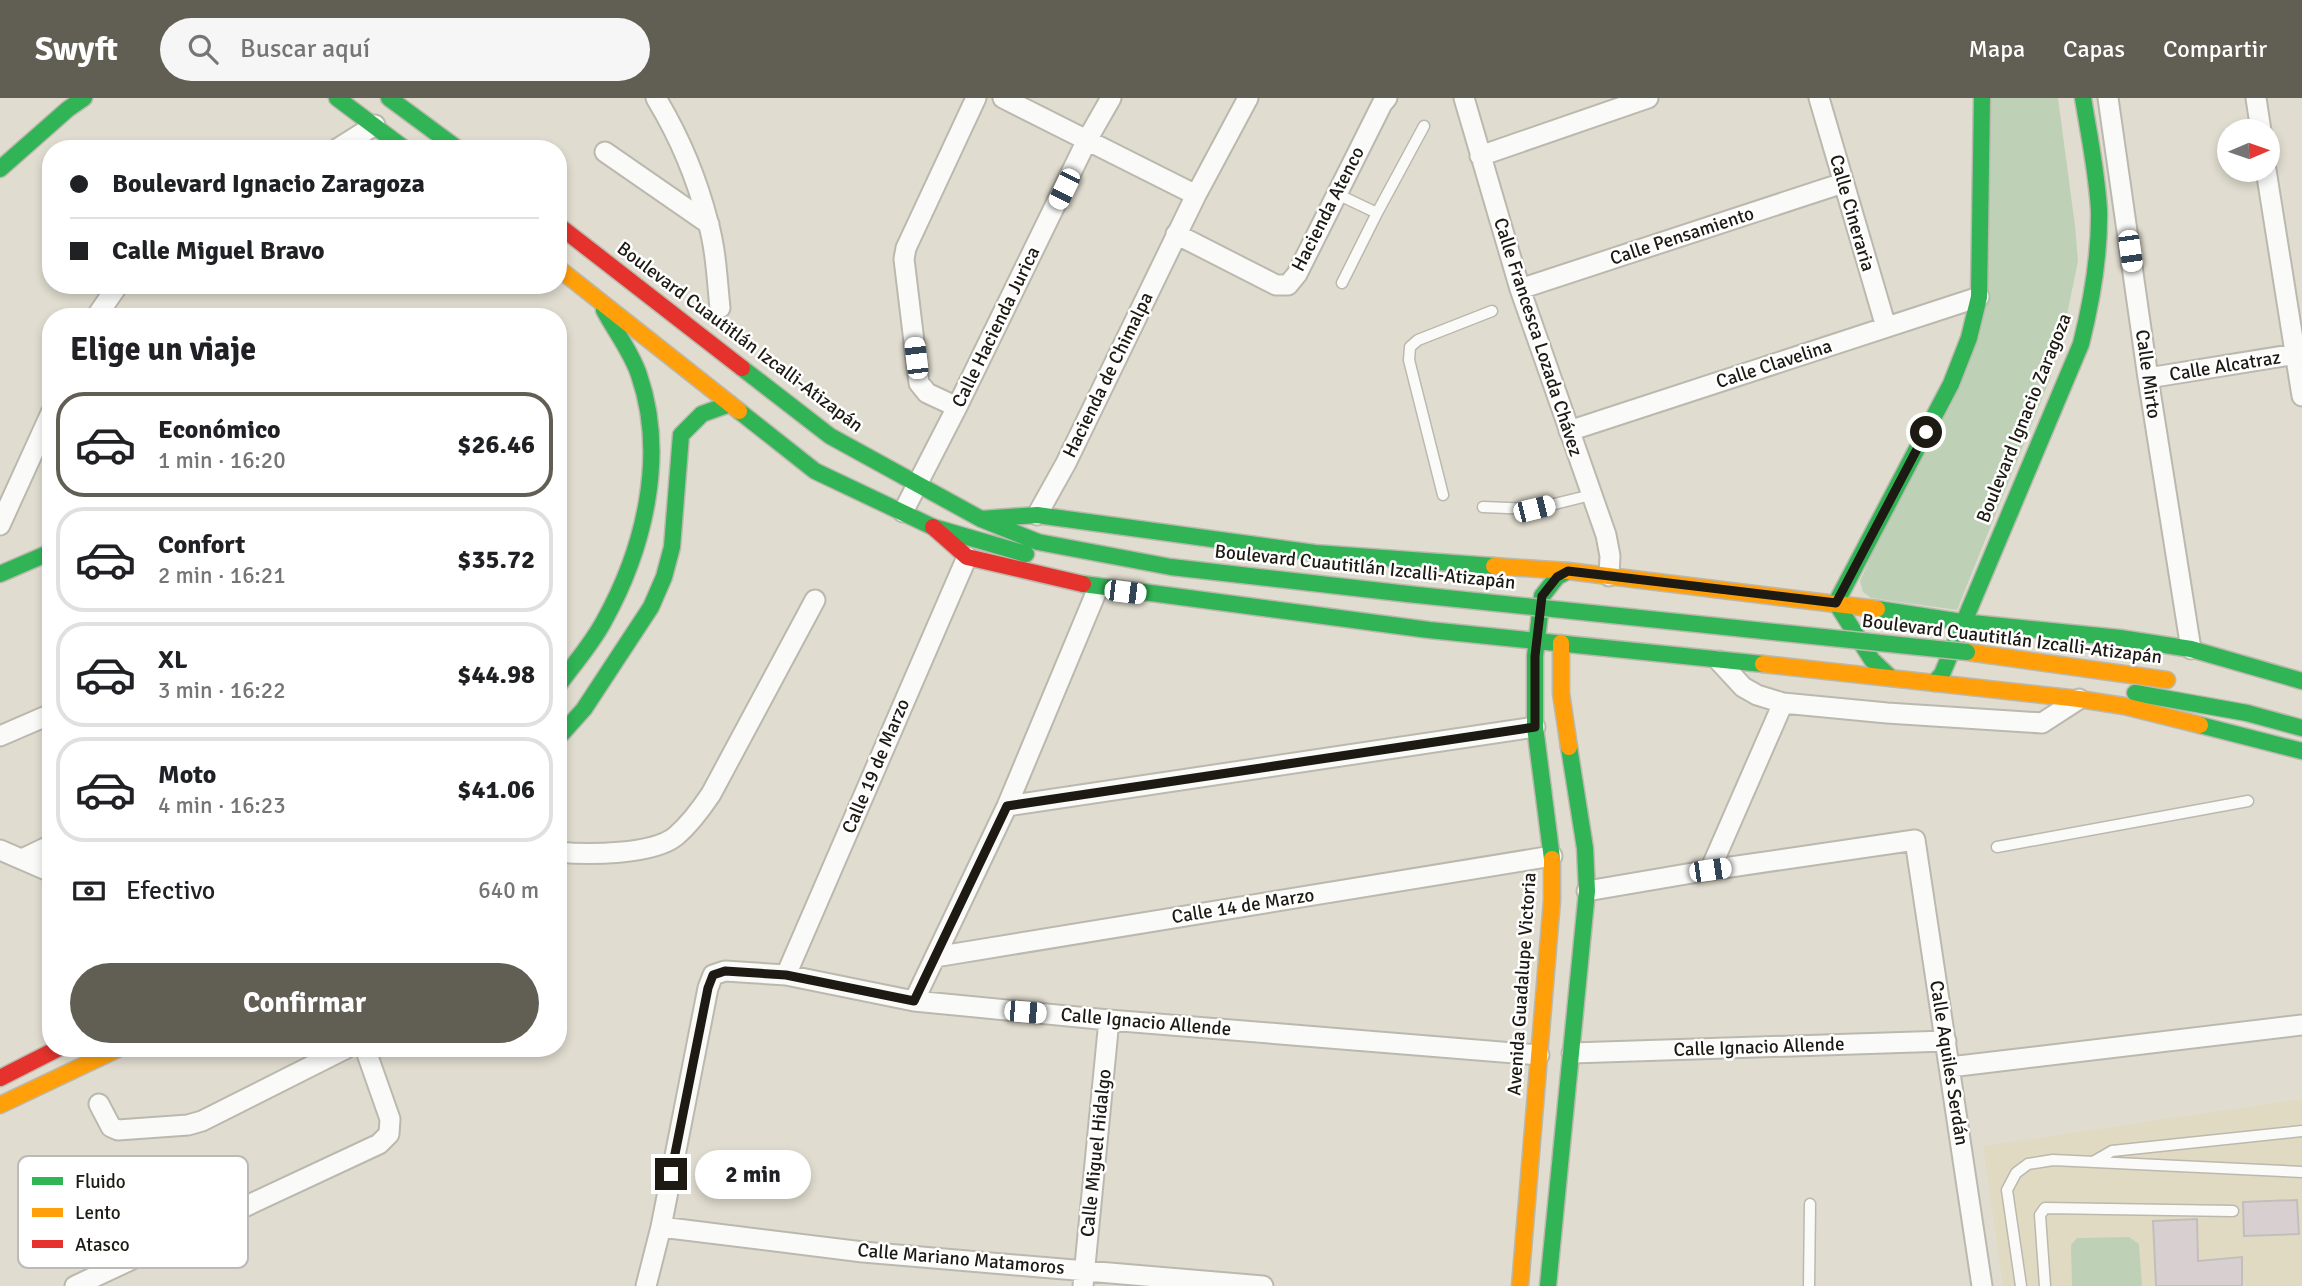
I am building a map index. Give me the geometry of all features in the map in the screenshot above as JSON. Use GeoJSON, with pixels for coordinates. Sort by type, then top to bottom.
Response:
{"type":"FeatureCollection","features":[{"type":"Feature","properties":{"kind":"main road"},"geometry":{"type":"LineString","coordinates":[[0,169],[68,108],[84,98]]}},
{"type":"Feature","properties":{"kind":"main road"},"geometry":{"type":"LineString","coordinates":[[337,98],[394,140]]}},
{"type":"Feature","properties":{"kind":"main road"},"geometry":{"type":"LineString","coordinates":[[389,98],[446,140]]}},
{"type":"Feature","properties":{"kind":"main road"},"geometry":{"type":"LineString","coordinates":[[1836,603],[1951,384],[1969,338],[1979,297],[1982,98]]}},
{"type":"Feature","properties":{"kind":"main road","name":"Boulevard Ignacio Zaragoza"},"geometry":{"type":"LineString","coordinates":[[1934,683],[1942,674],[2081,344],[2095,276],[2098,240],[2098,190],[2083,98]]}},
{"type":"Feature","properties":{"kind":"main road","name":"Boulevard Cuautitlán Izcalli-Atizapán"},"geometry":{"type":"LineString","coordinates":[[567,232],[831,436],[1036,550],[1171,567],[1953,651],[2189,684]]}},
{"type":"Feature","properties":{"kind":"main road","name":"Boulevard Cuautitlán Izcalli-Atizapán"},"geometry":{"type":"LineString","coordinates":[[567,275],[815,471],[933,527],[1196,584],[1393,608],[1672,635],[1964,668]]}},
{"type":"Feature","properties":{"kind":"main road"},"geometry":{"type":"LineString","coordinates":[[567,674],[603,624],[626,578],[648,494],[652,429],[639,374],[598,299]]}},
{"type":"Feature","properties":{"kind":"main road"},"geometry":{"type":"LineString","coordinates":[[567,728],[583,709],[651,607],[664,577],[672,547],[681,435],[704,410],[730,404]]}},
{"type":"Feature","properties":{"kind":"main road"},"geometry":{"type":"LineString","coordinates":[[981,519],[1037,515],[1315,553],[1568,571],[1836,603],[1962,622],[2120,638],[2191,649],[2302,681]]}},
{"type":"Feature","properties":{"kind":"main road"},"geometry":{"type":"LineString","coordinates":[[933,527],[967,557],[1098,588],[1429,630],[2079,699],[2123,706],[2302,751]]}},
{"type":"Feature","properties":{"kind":"main road"},"geometry":{"type":"LineString","coordinates":[[0,574],[42,556]]}},
{"type":"Feature","properties":{"kind":"main road","name":"Avenida Guadalupe Victoria"},"geometry":{"type":"LineString","coordinates":[[1520,1286],[1552,900],[1552,856],[1535,727],[1534,683],[1542,596],[1557,577],[1568,571]]}},
{"type":"Feature","properties":{"kind":"main road"},"geometry":{"type":"LineString","coordinates":[[1836,603],[1872,660],[1891,678]]}},
{"type":"Feature","properties":{"kind":"main road"},"geometry":{"type":"LineString","coordinates":[[1548,1286],[1587,891],[1586,848],[1561,693],[1561,643]]}},
{"type":"Feature","properties":{"kind":"main road","name":"Boulevard Cuautitlán Izcalli-Atizapán"},"geometry":{"type":"LineString","coordinates":[[2029,678],[2161,697],[2247,713],[2302,728]]}},
{"type":"Feature","properties":{"kind":"main road"},"geometry":{"type":"LineString","coordinates":[[0,1078],[42,1057]]}},
{"type":"Feature","properties":{"kind":"main road"},"geometry":{"type":"LineString","coordinates":[[0,1105],[101,1057]]}},
{"type":"Feature","properties":{"kind":"street"},"geometry":{"type":"LineString","coordinates":[[656,98],[690,166],[709,224],[720,308]]}},
{"type":"Feature","properties":{"kind":"street"},"geometry":{"type":"LineString","coordinates":[[957,407],[926,393],[919,383],[904,259],[905,248],[976,98]]}},
{"type":"Feature","properties":{"kind":"street"},"geometry":{"type":"LineString","coordinates":[[1003,98],[1196,195]]}},
{"type":"Feature","properties":{"kind":"street","name":"Calle Hacienda Jurica"},"geometry":{"type":"LineString","coordinates":[[903,512],[1087,140],[1111,98]]}},
{"type":"Feature","properties":{"kind":"street","name":"Hacienda de Chimalpa"},"geometry":{"type":"LineString","coordinates":[[1037,515],[1072,451],[1176,234],[1248,98]]}},
{"type":"Feature","properties":{"kind":"street","name":"Hacienda Atenco"},"geometry":{"type":"LineString","coordinates":[[1176,234],[1276,285],[1288,285],[1297,274],[1387,98]]}},
{"type":"Feature","properties":{"kind":"street","name":"Calle Francesca Lozada Chávez"},"geometry":{"type":"LineString","coordinates":[[1464,98],[1520,289],[1606,534],[1610,556],[1609,576]]}},
{"type":"Feature","properties":{"kind":"street"},"geometry":{"type":"LineString","coordinates":[[1480,156],[1648,98]]}},
{"type":"Feature","properties":{"kind":"street","name":"Calle Cineraria"},"geometry":{"type":"LineString","coordinates":[[1819,98],[1886,327]]}},
{"type":"Feature","properties":{"kind":"street","name":"Calle Mirto"},"geometry":{"type":"LineString","coordinates":[[2108,98],[2148,378],[2191,649]]}},
{"type":"Feature","properties":{"kind":"street"},"geometry":{"type":"LineString","coordinates":[[2256,98],[2259,119]]}},
{"type":"Feature","properties":{"kind":"street"},"geometry":{"type":"LineString","coordinates":[[351,140],[375,125]]}},
{"type":"Feature","properties":{"kind":"street"},"geometry":{"type":"LineString","coordinates":[[605,152],[709,224]]}},
{"type":"Feature","properties":{"kind":"street"},"geometry":{"type":"LineString","coordinates":[[2268,182],[2298,354],[2302,396]]}},
{"type":"Feature","properties":{"kind":"street","name":"Calle Pensamiento"},"geometry":{"type":"LineString","coordinates":[[1520,289],[1843,183]]}},
{"type":"Feature","properties":{"kind":"street","name":"Calle Clavelina"},"geometry":{"type":"LineString","coordinates":[[1569,431],[1979,297]]}},
{"type":"Feature","properties":{"kind":"street","name":"Calle Alcatraz"},"geometry":{"type":"LineString","coordinates":[[2148,378],[2298,354]]}},
{"type":"Feature","properties":{"kind":"street"},"geometry":{"type":"LineString","coordinates":[[0,525],[42,433]]}},
{"type":"Feature","properties":{"kind":"street","name":"Calle 19 de Marzo"},"geometry":{"type":"LineString","coordinates":[[786,975],[967,557]]}},
{"type":"Feature","properties":{"kind":"street"},"geometry":{"type":"LineString","coordinates":[[914,1001],[1007,806],[1098,588]]}},
{"type":"Feature","properties":{"kind":"street"},"geometry":{"type":"LineString","coordinates":[[567,852],[616,853],[650,847],[674,838],[697,814],[711,794],[815,600]]}},
{"type":"Feature","properties":{"kind":"street"},"geometry":{"type":"LineString","coordinates":[[1719,661],[1744,687],[1757,695],[1783,703],[2042,723],[2079,699]]}},
{"type":"Feature","properties":{"kind":"street"},"geometry":{"type":"LineString","coordinates":[[1587,891],[1710,870],[1783,703]]}},
{"type":"Feature","properties":{"kind":"street"},"geometry":{"type":"LineString","coordinates":[[0,736],[42,718]]}},
{"type":"Feature","properties":{"kind":"street"},"geometry":{"type":"LineString","coordinates":[[1007,806],[1535,727]]}},
{"type":"Feature","properties":{"kind":"street","name":"Calle Aquiles Serdán"},"geometry":{"type":"LineString","coordinates":[[1710,870],[1915,840],[1982,1286]]}},
{"type":"Feature","properties":{"kind":"street"},"geometry":{"type":"LineString","coordinates":[[23,858],[42,849]]}},
{"type":"Feature","properties":{"kind":"street"},"geometry":{"type":"LineString","coordinates":[[0,850],[42,868]]}},
{"type":"Feature","properties":{"kind":"street","name":"Calle 14 de Marzo"},"geometry":{"type":"LineString","coordinates":[[935,957],[1552,856]]}},
{"type":"Feature","properties":{"kind":"street","name":"Calle Ignacio Allende"},"geometry":{"type":"LineString","coordinates":[[661,1227],[708,988],[713,975],[725,971],[786,975],[914,1001],[1109,1020],[1539,1055]]}},
{"type":"Feature","properties":{"kind":"street","name":"Calle Miguel Hidalgo"},"geometry":{"type":"LineString","coordinates":[[1084,1278],[1109,1020]]}},
{"type":"Feature","properties":{"kind":"street"},"geometry":{"type":"LineString","coordinates":[[1950,1067],[2302,1025]]}},
{"type":"Feature","properties":{"kind":"street","name":"Calle Ignacio Allende"},"geometry":{"type":"LineString","coordinates":[[1572,1053],[1946,1041]]}},
{"type":"Feature","properties":{"kind":"street"},"geometry":{"type":"LineString","coordinates":[[99,1104],[111,1126],[118,1130],[188,1125],[202,1121],[312,1057]]}},
{"type":"Feature","properties":{"kind":"street"},"geometry":{"type":"LineString","coordinates":[[248,1205],[379,1144],[389,1134],[390,1119],[368,1057]]}},
{"type":"Feature","properties":{"kind":"street"},"geometry":{"type":"LineString","coordinates":[[646,1286],[661,1227]]}},
{"type":"Feature","properties":{"kind":"street","name":"Calle Mariano Matamoros"},"geometry":{"type":"LineString","coordinates":[[661,1227],[1084,1278],[1263,1286]]}},
{"type":"Feature","properties":{"kind":"street"},"geometry":{"type":"LineString","coordinates":[[75,1286],[114,1268]]}},
{"type":"Feature","properties":{"kind":"lane"},"geometry":{"type":"LineString","coordinates":[[1342,284],[1424,125]]}},
{"type":"Feature","properties":{"kind":"lane"},"geometry":{"type":"LineString","coordinates":[[1336,194],[1377,213]]}},
{"type":"Feature","properties":{"kind":"lane"},"geometry":{"type":"LineString","coordinates":[[1443,495],[1409,360],[1410,347],[1418,340],[1492,311]]}},
{"type":"Feature","properties":{"kind":"lane"},"geometry":{"type":"LineString","coordinates":[[1483,507],[1534,509],[1591,495]]}},
{"type":"Feature","properties":{"kind":"lane"},"geometry":{"type":"LineString","coordinates":[[1997,847],[2248,801]]}},
{"type":"Feature","properties":{"kind":"lane"},"geometry":{"type":"LineString","coordinates":[[2093,1162],[2112,1151],[2302,1131]]}},
{"type":"Feature","properties":{"kind":"lane"},"geometry":{"type":"LineString","coordinates":[[2021,1286],[2007,1190],[2016,1173],[2028,1164],[2053,1160],[2302,1172]]}},
{"type":"Feature","properties":{"kind":"lane"},"geometry":{"type":"LineString","coordinates":[[1809,1286],[1810,1203]]}},
{"type":"Feature","properties":{"kind":"lane"},"geometry":{"type":"LineString","coordinates":[[2045,1286],[2040,1215],[2045,1208],[2232,1211]]}},
{"type":"Feature","properties":{"kind":"shaded area"},"geometry":{"type":"Polygon","coordinates":[[[2302,1099],[2302,1286],[2003,1286],[1983,1146],[2302,1099]]]}},
{"type":"Feature","properties":{"kind":"green space"},"geometry":{"type":"Polygon","coordinates":[[[1989,98],[2058,98],[2078,261],[2063,334],[2050,379],[1957,610],[1871,598],[1863,592],[1860,581],[1982,308],[1989,98]]]}},
{"type":"Feature","properties":{"kind":"green space"},"geometry":{"type":"Polygon","coordinates":[[[2129,1237],[2139,1244],[2142,1286],[2072,1286],[2071,1245],[2077,1238],[2129,1237]]]}},
{"type":"Feature","properties":{"kind":"building"},"geometry":{"type":"Polygon","coordinates":[[[2297,1200],[2299,1234],[2244,1236],[2243,1202],[2297,1200]]]}},
{"type":"Feature","properties":{"kind":"building"},"geometry":{"type":"Polygon","coordinates":[[[2197,1219],[2198,1261],[2242,1257],[2242,1286],[2156,1286],[2153,1221],[2197,1219]]]}},
{"type":"Feature","properties":{"kind":"traffic: fast"},"geometry":{"type":"LineString","coordinates":[[0,169],[84,98]]}},
{"type":"Feature","properties":{"kind":"traffic: fast"},"geometry":{"type":"LineString","coordinates":[[337,98],[393,140]]}},
{"type":"Feature","properties":{"kind":"traffic: fast"},"geometry":{"type":"LineString","coordinates":[[389,98],[446,140]]}},
{"type":"Feature","properties":{"kind":"traffic: fast"},"geometry":{"type":"LineString","coordinates":[[1891,678],[1872,660],[1836,603],[1951,384],[1969,338],[1979,297],[1982,98]]}},
{"type":"Feature","properties":{"kind":"traffic: fast"},"geometry":{"type":"LineString","coordinates":[[1934,683],[1942,674],[2081,344],[2089,311],[2099,227],[2096,182],[2083,98]]}},
{"type":"Feature","properties":{"kind":"traffic: fast"},"geometry":{"type":"LineString","coordinates":[[567,674],[604,621],[630,564],[640,533],[651,469],[651,437],[639,375],[628,350],[604,310]]}},
{"type":"Feature","properties":{"kind":"traffic: fast"},"geometry":{"type":"LineString","coordinates":[[742,368],[830,436],[981,519],[1038,542],[1171,567],[1408,594]]}},
{"type":"Feature","properties":{"kind":"traffic: fast"},"geometry":{"type":"LineString","coordinates":[[567,728],[584,709],[651,607],[664,577],[672,547],[681,435],[702,414],[730,404]]}},
{"type":"Feature","properties":{"kind":"traffic: fast"},"geometry":{"type":"LineString","coordinates":[[739,411],[815,471],[933,527],[1026,554]]}},
{"type":"Feature","properties":{"kind":"traffic: fast"},"geometry":{"type":"LineString","coordinates":[[981,519],[1037,515],[1315,553],[1494,566]]}},
{"type":"Feature","properties":{"kind":"traffic: fast"},"geometry":{"type":"LineString","coordinates":[[0,574],[42,556]]}},
{"type":"Feature","properties":{"kind":"traffic: fast"},"geometry":{"type":"LineString","coordinates":[[1552,859],[1535,727],[1535,656],[1542,596],[1557,577],[1568,571]]}},
{"type":"Feature","properties":{"kind":"traffic: fast"},"geometry":{"type":"LineString","coordinates":[[1083,584],[1429,630],[1763,664]]}},
{"type":"Feature","properties":{"kind":"traffic: fast"},"geometry":{"type":"LineString","coordinates":[[1408,594],[1967,652]]}},
{"type":"Feature","properties":{"kind":"traffic: fast"},"geometry":{"type":"LineString","coordinates":[[1877,609],[1962,622],[2120,638],[2191,649],[2302,681]]}},
{"type":"Feature","properties":{"kind":"traffic: fast"},"geometry":{"type":"LineString","coordinates":[[2135,693],[2247,713],[2302,728]]}},
{"type":"Feature","properties":{"kind":"traffic: fast"},"geometry":{"type":"LineString","coordinates":[[2200,725],[2302,751]]}},
{"type":"Feature","properties":{"kind":"traffic: fast"},"geometry":{"type":"LineString","coordinates":[[1548,1286],[1587,891],[1585,848],[1569,747]]}},
{"type":"Feature","properties":{"kind":"traffic: slow"},"geometry":{"type":"LineString","coordinates":[[567,275],[739,411]]}},
{"type":"Feature","properties":{"kind":"traffic: slow"},"geometry":{"type":"LineString","coordinates":[[1494,566],[1568,571],[1877,609]]}},
{"type":"Feature","properties":{"kind":"traffic: slow"},"geometry":{"type":"LineString","coordinates":[[1561,643],[1561,693],[1569,747]]}},
{"type":"Feature","properties":{"kind":"traffic: slow"},"geometry":{"type":"LineString","coordinates":[[1967,652],[2167,680]]}},
{"type":"Feature","properties":{"kind":"traffic: slow"},"geometry":{"type":"LineString","coordinates":[[1763,664],[2079,699],[2124,706],[2200,725]]}},
{"type":"Feature","properties":{"kind":"traffic: slow"},"geometry":{"type":"LineString","coordinates":[[1520,1286],[1552,900],[1552,859]]}},
{"type":"Feature","properties":{"kind":"traffic: slow"},"geometry":{"type":"LineString","coordinates":[[0,1105],[101,1057]]}},
{"type":"Feature","properties":{"kind":"traffic: jam"},"geometry":{"type":"LineString","coordinates":[[567,232],[742,368]]}},
{"type":"Feature","properties":{"kind":"traffic: jam"},"geometry":{"type":"LineString","coordinates":[[933,527],[967,557],[1083,584]]}},
{"type":"Feature","properties":{"kind":"traffic: jam"},"geometry":{"type":"LineString","coordinates":[[0,1078],[42,1057]]}},
{"type":"Feature","properties":{"kind":"route"},"geometry":{"type":"LineString","coordinates":[[671,1174],[708,988],[713,975],[725,971],[786,975],[914,1001],[1007,806],[1535,727],[1535,656],[1542,596],[1557,577],[1568,571],[1836,603],[1926,432]]}}]}
